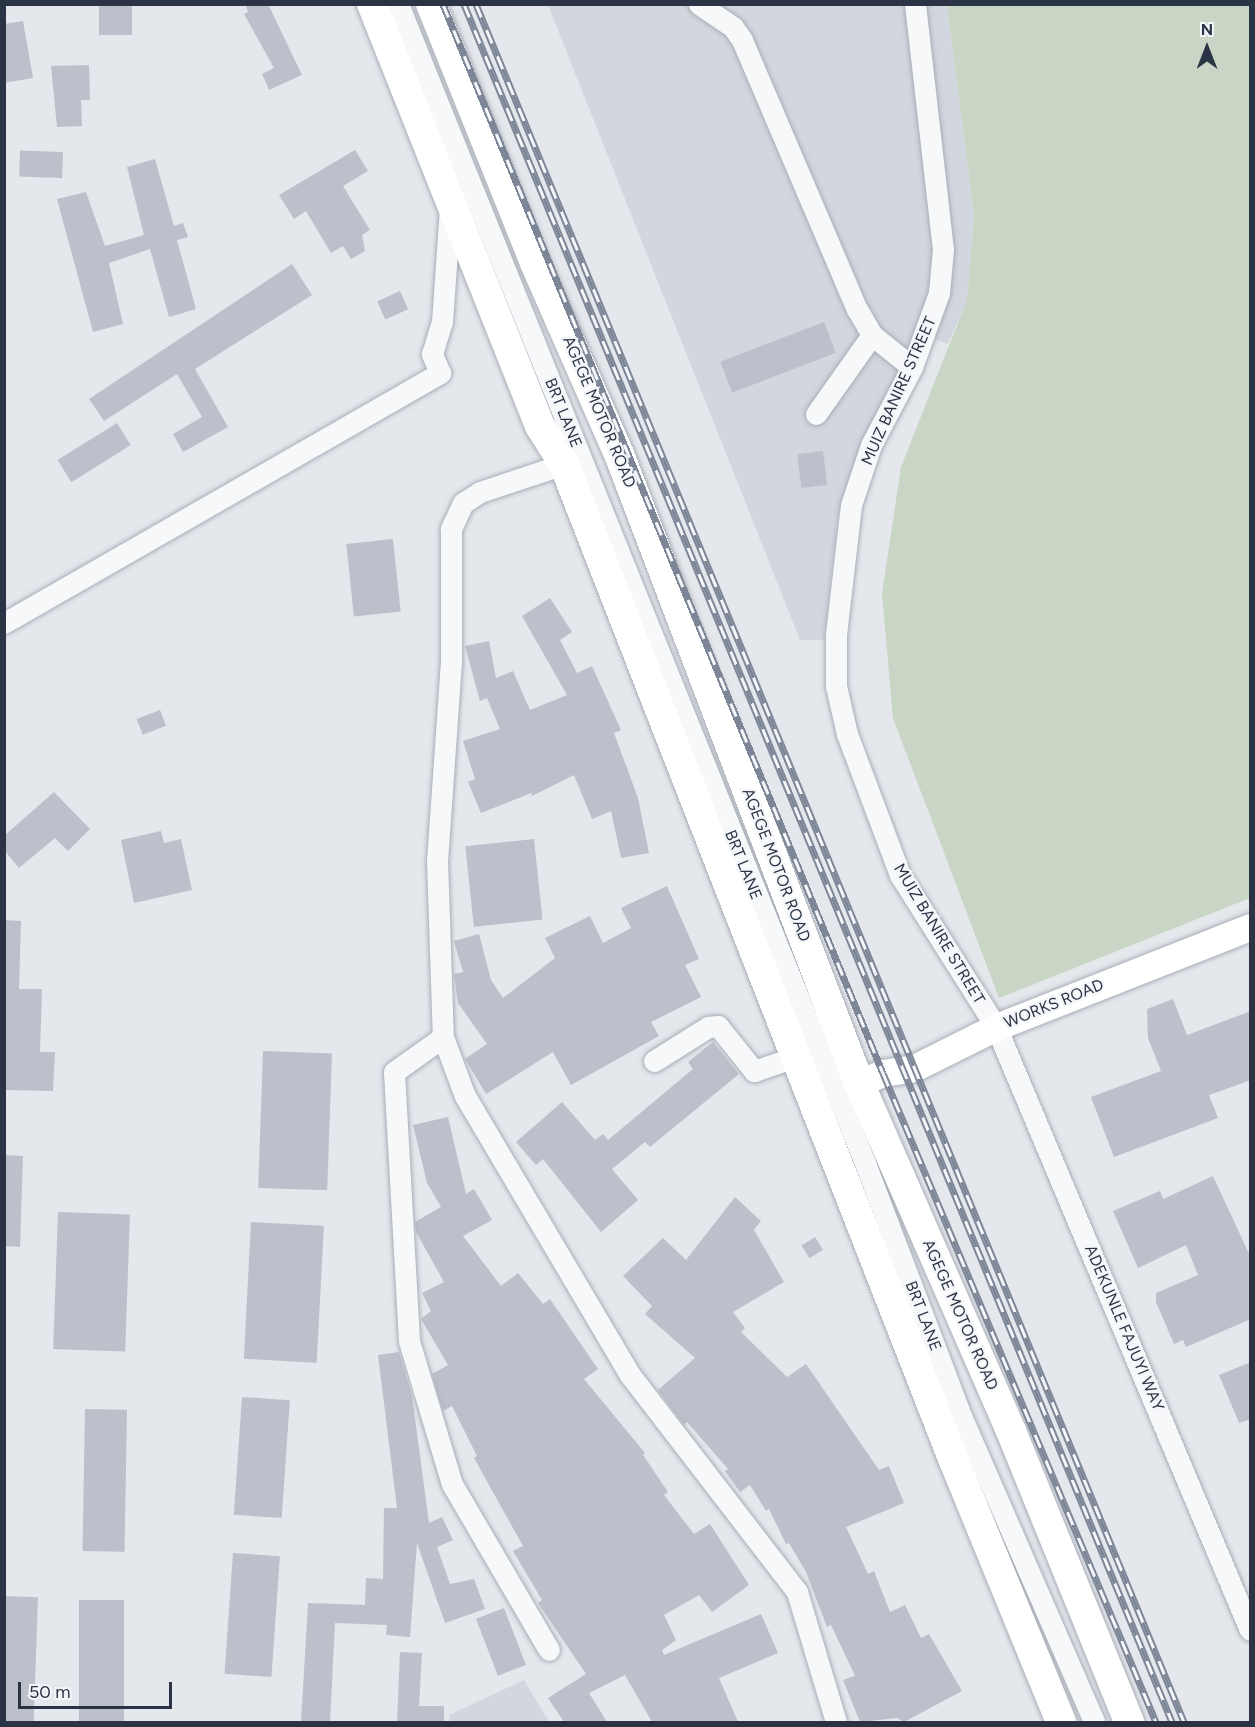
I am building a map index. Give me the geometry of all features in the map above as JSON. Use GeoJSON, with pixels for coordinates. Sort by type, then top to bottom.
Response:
{"type":"FeatureCollection","features":[{"type":"Feature","properties":{"kind":"highway"},"geometry":{"type":"LineString","coordinates":[[372,4],[540,426],[564,464],[798,1056],[954,1461],[1061,1722]]}},
{"type":"Feature","properties":{"kind":"highway","name":"AGEGE MOTOR ROAD"},"geometry":{"type":"LineString","coordinates":[[430,4],[535,263],[619,454],[859,1083],[1011,1431],[1129,1722]]}},
{"type":"Feature","properties":{"kind":"main road","name":"WORKS ROAD"},"geometry":{"type":"LineString","coordinates":[[859,1083],[883,1073],[914,1068],[996,1027],[1251,927]]}},
{"type":"Feature","properties":{"kind":"street","name":"BRT LANE"},"geometry":{"type":"LineString","coordinates":[[398,4],[865,1163],[959,1411],[1094,1722]]}},
{"type":"Feature","properties":{"kind":"street"},"geometry":{"type":"LineString","coordinates":[[699,4],[733,27],[742,40],[857,309],[872,335],[912,367]]}},
{"type":"Feature","properties":{"kind":"street","name":"MUIZ BANIRE STREET"},"geometry":{"type":"LineString","coordinates":[[915,4],[943,249],[933,318],[912,367],[871,445],[851,504],[836,635],[836,686],[847,734],[900,875],[996,1027]]}},
{"type":"Feature","properties":{"kind":"street"},"geometry":{"type":"LineString","coordinates":[[4,623],[440,373],[432,354],[442,322],[450,202]]}},
{"type":"Feature","properties":{"kind":"street"},"geometry":{"type":"LineString","coordinates":[[816,414],[872,335]]}},
{"type":"Feature","properties":{"kind":"street"},"geometry":{"type":"LineString","coordinates":[[564,464],[480,492],[463,503],[451,529],[451,661],[437,860],[443,1037],[465,1096],[630,1375],[797,1592],[836,1722]]}},
{"type":"Feature","properties":{"kind":"street"},"geometry":{"type":"LineString","coordinates":[[654,1061],[708,1027],[718,1026],[754,1071],[798,1056]]}},
{"type":"Feature","properties":{"kind":"street","name":"ADEKUNLE FAJUYI WAY"},"geometry":{"type":"LineString","coordinates":[[996,1027],[1251,1630]]}},
{"type":"Feature","properties":{"kind":"street"},"geometry":{"type":"LineString","coordinates":[[443,1037],[394,1072],[409,1341],[452,1484],[549,1650]]}},
{"type":"Feature","properties":{"kind":"shaded area"},"geometry":{"type":"Polygon","coordinates":[[[548,5],[947,5],[974,216],[967,300],[948,344],[920,334],[873,423],[838,516],[824,640],[800,640],[548,5]]]}},
{"type":"Feature","properties":{"kind":"shaded area"},"geometry":{"type":"Polygon","coordinates":[[[524,1680],[549,1722],[450,1722],[449,1715],[524,1680]]]}},
{"type":"Feature","properties":{"kind":"green space"},"geometry":{"type":"Polygon","coordinates":[[[947,5],[1250,5],[1250,898],[999,998],[893,718],[882,594],[901,467],[967,300],[974,216],[947,5]]]}},
{"type":"Feature","properties":{"kind":"building"},"geometry":{"type":"Polygon","coordinates":[[[99,4],[132,4],[132,35],[99,35],[99,4]]]}},
{"type":"Feature","properties":{"kind":"building"},"geometry":{"type":"Polygon","coordinates":[[[245,4],[268,4],[302,75],[269,90],[262,74],[274,68],[244,14],[248,12],[245,4]]]}},
{"type":"Feature","properties":{"kind":"building"},"geometry":{"type":"Polygon","coordinates":[[[23,21],[33,78],[4,83],[4,24],[23,21]]]}},
{"type":"Feature","properties":{"kind":"building"},"geometry":{"type":"Polygon","coordinates":[[[89,65],[90,100],[81,100],[82,126],[57,127],[51,66],[89,65]]]}},
{"type":"Feature","properties":{"kind":"building"},"geometry":{"type":"Polygon","coordinates":[[[20,150],[63,152],[62,178],[19,176],[20,150]]]}},
{"type":"Feature","properties":{"kind":"building"},"geometry":{"type":"Polygon","coordinates":[[[355,150],[368,171],[343,186],[370,230],[362,235],[365,251],[351,259],[343,246],[331,253],[306,211],[294,219],[279,195],[355,150]]]}},
{"type":"Feature","properties":{"kind":"building"},"geometry":{"type":"Polygon","coordinates":[[[155,159],[174,226],[183,223],[188,237],[177,240],[196,309],[169,317],[150,249],[109,263],[123,324],[93,332],[57,199],[86,192],[105,246],[144,235],[127,167],[155,159]]]}},
{"type":"Feature","properties":{"kind":"building"},"geometry":{"type":"Polygon","coordinates":[[[292,264],[312,295],[195,369],[228,427],[183,452],[173,434],[202,417],[177,374],[104,421],[89,399],[292,264]]]}},
{"type":"Feature","properties":{"kind":"building"},"geometry":{"type":"Polygon","coordinates":[[[400,291],[408,309],[385,319],[377,301],[400,291]]]}},
{"type":"Feature","properties":{"kind":"building"},"geometry":{"type":"Polygon","coordinates":[[[824,322],[836,353],[732,393],[720,362],[824,322]]]}},
{"type":"Feature","properties":{"kind":"building"},"geometry":{"type":"Polygon","coordinates":[[[117,423],[131,445],[71,482],[58,460],[117,423]]]}},
{"type":"Feature","properties":{"kind":"building"},"geometry":{"type":"Polygon","coordinates":[[[823,451],[827,485],[801,488],[797,454],[823,451]]]}},
{"type":"Feature","properties":{"kind":"building"},"geometry":{"type":"Polygon","coordinates":[[[393,539],[401,612],[354,617],[346,544],[393,539]]]}},
{"type":"Feature","properties":{"kind":"building"},"geometry":{"type":"Polygon","coordinates":[[[550,598],[572,632],[560,640],[577,673],[592,666],[621,730],[614,733],[638,798],[649,853],[621,858],[611,811],[592,819],[574,775],[532,796],[531,793],[481,813],[468,782],[475,779],[463,741],[500,729],[487,698],[480,701],[465,646],[489,641],[496,678],[513,671],[530,710],[567,695],[522,616],[550,598]]]}},
{"type":"Feature","properties":{"kind":"building"},"geometry":{"type":"Polygon","coordinates":[[[160,710],[166,726],[143,735],[137,719],[160,710]]]}},
{"type":"Feature","properties":{"kind":"building"},"geometry":{"type":"Polygon","coordinates":[[[54,792],[90,829],[68,851],[55,838],[19,868],[4,850],[4,836],[54,792]]]}},
{"type":"Feature","properties":{"kind":"building"},"geometry":{"type":"Polygon","coordinates":[[[161,831],[164,843],[181,839],[192,890],[134,903],[121,840],[161,831]]]}},
{"type":"Feature","properties":{"kind":"building"},"geometry":{"type":"Polygon","coordinates":[[[534,839],[542,920],[474,927],[465,846],[534,839]]]}},
{"type":"Feature","properties":{"kind":"building"},"geometry":{"type":"Polygon","coordinates":[[[667,886],[699,959],[685,965],[701,997],[651,1022],[659,1036],[571,1085],[553,1052],[486,1094],[465,1059],[487,1044],[458,1003],[454,974],[463,972],[454,941],[479,934],[491,980],[503,998],[555,958],[545,938],[590,916],[603,943],[631,928],[621,908],[667,886]]]}},
{"type":"Feature","properties":{"kind":"building"},"geometry":{"type":"Polygon","coordinates":[[[4,920],[21,921],[19,989],[42,989],[40,1052],[55,1052],[53,1091],[4,1090],[4,920]]]}},
{"type":"Feature","properties":{"kind":"building"},"geometry":{"type":"Polygon","coordinates":[[[1173,999],[1187,1035],[1251,1011],[1251,1080],[1209,1095],[1218,1118],[1114,1157],[1091,1097],[1161,1071],[1148,1038],[1147,1009],[1173,999]]]}},
{"type":"Feature","properties":{"kind":"building"},"geometry":{"type":"Polygon","coordinates":[[[713,1042],[739,1074],[650,1147],[645,1142],[612,1169],[638,1200],[601,1232],[543,1159],[536,1165],[516,1142],[562,1102],[595,1140],[603,1134],[608,1140],[693,1069],[688,1062],[713,1042]]]}},
{"type":"Feature","properties":{"kind":"building"},"geometry":{"type":"Polygon","coordinates":[[[263,1051],[332,1053],[327,1190],[258,1188],[263,1051]]]}},
{"type":"Feature","properties":{"kind":"building"},"geometry":{"type":"Polygon","coordinates":[[[448,1117],[466,1194],[474,1189],[492,1220],[463,1236],[501,1286],[518,1273],[543,1304],[550,1299],[598,1369],[584,1379],[645,1453],[643,1455],[668,1492],[664,1495],[694,1534],[710,1524],[749,1585],[712,1612],[699,1595],[664,1615],[676,1640],[662,1650],[664,1655],[761,1614],[778,1653],[719,1678],[738,1722],[652,1722],[625,1675],[589,1693],[607,1722],[564,1722],[548,1698],[586,1674],[538,1603],[542,1600],[513,1551],[523,1546],[474,1458],[477,1456],[452,1406],[443,1411],[432,1374],[448,1365],[421,1319],[431,1311],[422,1293],[444,1282],[416,1232],[415,1222],[441,1207],[427,1183],[413,1125],[448,1117]]]}},
{"type":"Feature","properties":{"kind":"building"},"geometry":{"type":"Polygon","coordinates":[[[4,1155],[23,1156],[20,1247],[4,1246],[4,1155]]]}},
{"type":"Feature","properties":{"kind":"building"},"geometry":{"type":"Polygon","coordinates":[[[1213,1176],[1251,1258],[1251,1319],[1186,1347],[1183,1340],[1174,1344],[1156,1302],[1156,1293],[1198,1275],[1186,1245],[1138,1268],[1113,1211],[1160,1191],[1163,1199],[1213,1176]]]}},
{"type":"Feature","properties":{"kind":"building"},"geometry":{"type":"Polygon","coordinates":[[[735,1197],[761,1221],[754,1230],[784,1282],[733,1312],[745,1328],[741,1332],[787,1377],[806,1364],[879,1470],[889,1466],[904,1503],[846,1527],[868,1574],[874,1571],[890,1612],[905,1605],[921,1638],[929,1634],[962,1691],[904,1722],[897,1718],[860,1722],[843,1680],[855,1676],[831,1625],[827,1627],[806,1572],[789,1543],[786,1544],[769,1509],[766,1511],[750,1485],[740,1492],[725,1471],[728,1469],[687,1422],[684,1425],[658,1390],[695,1358],[645,1314],[652,1306],[623,1276],[663,1238],[686,1260],[735,1197]]]}},
{"type":"Feature","properties":{"kind":"building"},"geometry":{"type":"Polygon","coordinates":[[[58,1212],[130,1215],[125,1351],[53,1349],[58,1212]]]}},
{"type":"Feature","properties":{"kind":"building"},"geometry":{"type":"Polygon","coordinates":[[[251,1222],[324,1226],[317,1363],[244,1359],[251,1222]]]}},
{"type":"Feature","properties":{"kind":"building"},"geometry":{"type":"Polygon","coordinates":[[[815,1237],[823,1250],[809,1258],[801,1245],[815,1237]]]}},
{"type":"Feature","properties":{"kind":"building"},"geometry":{"type":"Polygon","coordinates":[[[399,1352],[412,1396],[429,1523],[442,1517],[453,1540],[437,1547],[450,1584],[474,1579],[485,1609],[445,1623],[417,1543],[410,1637],[386,1635],[387,1625],[335,1623],[330,1722],[301,1722],[308,1603],[365,1605],[366,1578],[383,1579],[384,1508],[397,1508],[378,1355],[399,1352]]]}},
{"type":"Feature","properties":{"kind":"building"},"geometry":{"type":"Polygon","coordinates":[[[1251,1362],[1251,1419],[1239,1423],[1219,1375],[1251,1362]]]}},
{"type":"Feature","properties":{"kind":"building"},"geometry":{"type":"Polygon","coordinates":[[[242,1397],[290,1400],[282,1518],[234,1515],[242,1397]]]}},
{"type":"Feature","properties":{"kind":"building"},"geometry":{"type":"Polygon","coordinates":[[[85,1409],[127,1410],[125,1552],[83,1551],[85,1409]]]}},
{"type":"Feature","properties":{"kind":"building"},"geometry":{"type":"Polygon","coordinates":[[[233,1553],[280,1556],[271,1677],[225,1674],[233,1553]]]}},
{"type":"Feature","properties":{"kind":"building"},"geometry":{"type":"Polygon","coordinates":[[[4,1596],[38,1597],[34,1722],[4,1722],[4,1596]]]}},
{"type":"Feature","properties":{"kind":"building"},"geometry":{"type":"Polygon","coordinates":[[[79,1600],[124,1600],[124,1722],[79,1722],[79,1600]]]}},
{"type":"Feature","properties":{"kind":"building"},"geometry":{"type":"Polygon","coordinates":[[[504,1608],[526,1665],[498,1676],[476,1619],[504,1608]]]}},
{"type":"Feature","properties":{"kind":"building"},"geometry":{"type":"Polygon","coordinates":[[[400,1652],[422,1653],[419,1706],[444,1706],[444,1722],[397,1722],[400,1652]]]}},
{"type":"Feature","properties":{"kind":"railway"},"geometry":{"type":"LineString","coordinates":[[443,4],[883,1073],[1156,1722]]}},
{"type":"Feature","properties":{"kind":"railway"},"geometry":{"type":"LineString","coordinates":[[464,4],[1172,1722]]}},
{"type":"Feature","properties":{"kind":"railway"},"geometry":{"type":"LineString","coordinates":[[476,4],[1184,1722]]}}]}
